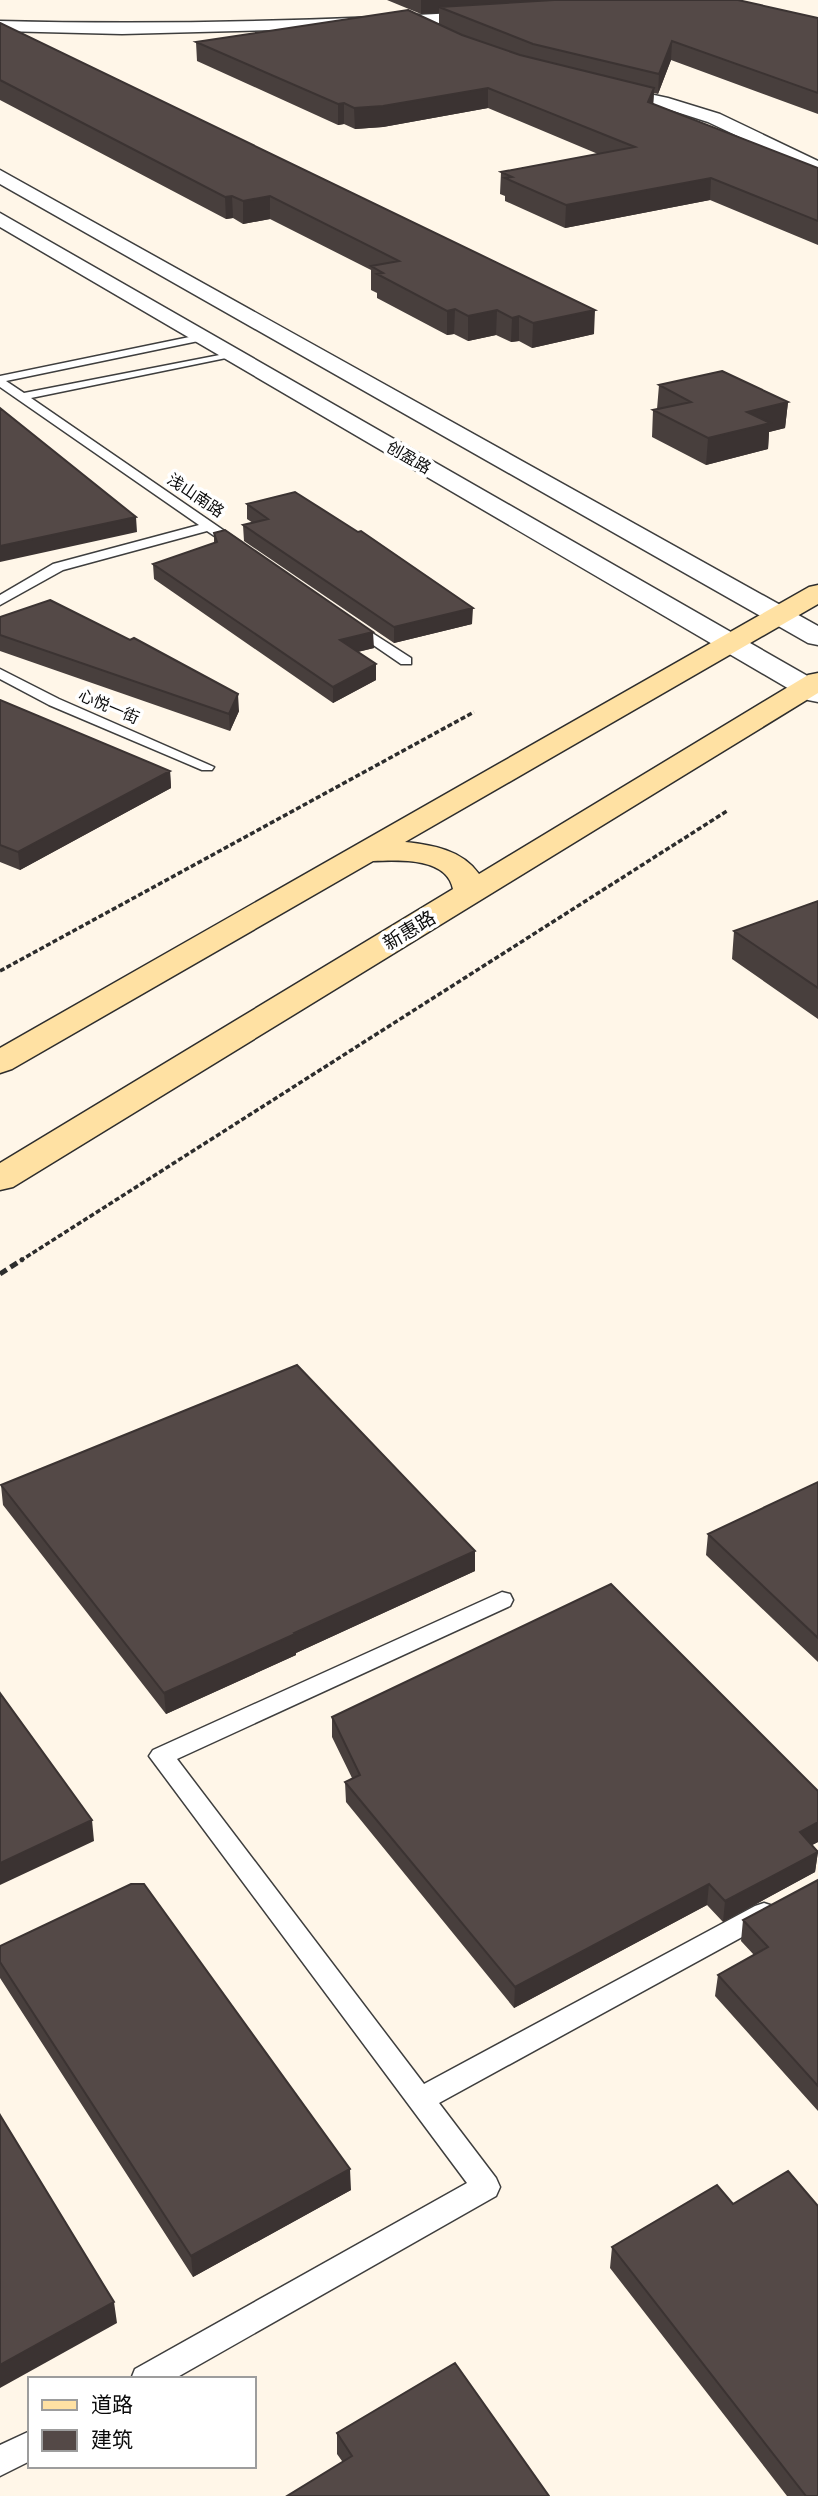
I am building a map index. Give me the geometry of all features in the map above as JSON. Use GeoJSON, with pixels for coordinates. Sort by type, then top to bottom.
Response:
{"type":"FeatureCollection","features":[{"type":"Feature","properties":{"kind":"main road"},"geometry":{"type":"LineString","coordinates":[[0,1062],[818,593]]}},
{"type":"Feature","properties":{"kind":"main road","name":"新惠路"},"geometry":{"type":"LineString","coordinates":[[0,1179],[470,893],[814,688]]}},
{"type":"Feature","properties":{"kind":"main road"},"geometry":{"type":"LineString","coordinates":[[366,852],[397,850],[426,854],[439,859],[451,864],[467,878],[470,893]]}},
{"type":"Feature","properties":{"kind":"street"},"geometry":{"type":"LineString","coordinates":[[0,26],[122,29],[421,20],[502,11]]}},
{"type":"Feature","properties":{"kind":"street"},"geometry":{"type":"LineString","coordinates":[[0,18],[421,20],[467,36]]}},
{"type":"Feature","properties":{"kind":"street"},"geometry":{"type":"LineString","coordinates":[[818,154],[759,124],[709,105],[592,83],[714,118],[818,167]]}},
{"type":"Feature","properties":{"kind":"street"},"geometry":{"type":"LineString","coordinates":[[0,176],[818,637]]}},
{"type":"Feature","properties":{"kind":"street","name":"创盈路"},"geometry":{"type":"LineString","coordinates":[[0,219],[730,643],[814,688]]}},
{"type":"Feature","properties":{"kind":"street"},"geometry":{"type":"LineString","coordinates":[[231,354],[291,341]]}},
{"type":"Feature","properties":{"kind":"lane"},"geometry":{"type":"LineString","coordinates":[[0,381],[204,337]]}},
{"type":"Feature","properties":{"kind":"lane"},"geometry":{"type":"LineString","coordinates":[[21,397],[231,354]]}},
{"type":"Feature","properties":{"kind":"lane","name":"浅山南路"},"geometry":{"type":"LineString","coordinates":[[0,381],[254,556]]}},
{"type":"Feature","properties":{"kind":"lane"},"geometry":{"type":"LineString","coordinates":[[0,601],[58,568],[99,554],[210,526]]}},
{"type":"Feature","properties":{"kind":"lane"},"geometry":{"type":"LineString","coordinates":[[341,616],[406,661]]}},
{"type":"Feature","properties":{"kind":"lane","name":"心悦一街"},"geometry":{"type":"LineString","coordinates":[[0,673],[54,702],[207,767]]}},
{"type":"Feature","properties":{"kind":"lane"},"geometry":{"type":"LineString","coordinates":[[150,2377],[486,2186],[161,1756],[502,1600]]}},
{"type":"Feature","properties":{"kind":"lane"},"geometry":{"type":"LineString","coordinates":[[421,2099],[782,1904]]}},
{"type":"Feature","properties":{"kind":"lane"},"geometry":{"type":"LineString","coordinates":[[0,2461],[28,2446]]}},
{"type":"Feature","properties":{"kind":"path"},"geometry":{"type":"LineString","coordinates":[[0,971],[474,712]]}},
{"type":"Feature","properties":{"kind":"path"},"geometry":{"type":"LineString","coordinates":[[0,1275],[727,811]]}},
{"type":"Feature","properties":{"kind":"building"},"geometry":{"type":"Polygon","coordinates":[[[554,0],[738,0],[818,18],[818,93],[672,41],[659,74],[533,44],[439,7],[554,0]]]}},
{"type":"Feature","properties":{"kind":"building"},"geometry":{"type":"Polygon","coordinates":[[[408,10],[462,35],[520,55],[654,88],[648,102],[818,168],[818,221],[711,178],[566,205],[505,178],[512,177],[501,172],[635,147],[488,88],[383,106],[354,108],[344,103],[338,104],[196,42],[408,10]]]}},
{"type":"Feature","properties":{"kind":"building"},"geometry":{"type":"Polygon","coordinates":[[[0,23],[595,310],[533,323],[519,316],[512,318],[497,310],[468,316],[455,309],[447,311],[377,274],[383,273],[371,266],[399,261],[270,196],[243,201],[232,196],[225,197],[0,80],[0,23]]]}},
{"type":"Feature","properties":{"kind":"building"},"geometry":{"type":"Polygon","coordinates":[[[722,371],[788,402],[747,412],[770,423],[708,438],[653,410],[691,402],[659,385],[722,371]]]}},
{"type":"Feature","properties":{"kind":"building"},"geometry":{"type":"Polygon","coordinates":[[[0,408],[136,517],[0,546],[0,408]]]}},
{"type":"Feature","properties":{"kind":"building"},"geometry":{"type":"Polygon","coordinates":[[[295,492],[358,532],[361,531],[473,608],[394,627],[243,525],[268,519],[247,504],[295,492]]]}},
{"type":"Feature","properties":{"kind":"building"},"geometry":{"type":"Polygon","coordinates":[[[225,530],[373,632],[340,640],[376,664],[333,687],[153,564],[217,542],[214,533],[225,530]]]}},
{"type":"Feature","properties":{"kind":"building"},"geometry":{"type":"Polygon","coordinates":[[[50,600],[130,640],[134,638],[238,694],[229,714],[0,635],[0,617],[50,600]]]}},
{"type":"Feature","properties":{"kind":"building"},"geometry":{"type":"Polygon","coordinates":[[[0,700],[170,771],[18,852],[0,845],[0,700]]]}},
{"type":"Feature","properties":{"kind":"building"},"geometry":{"type":"Polygon","coordinates":[[[818,901],[818,988],[734,931],[818,901]]]}},
{"type":"Feature","properties":{"kind":"building"},"geometry":{"type":"Polygon","coordinates":[[[297,1365],[475,1551],[164,1693],[1,1485],[297,1365]]]}},
{"type":"Feature","properties":{"kind":"building"},"geometry":{"type":"Polygon","coordinates":[[[818,1482],[818,1638],[708,1534],[818,1482]]]}},
{"type":"Feature","properties":{"kind":"building"},"geometry":{"type":"Polygon","coordinates":[[[611,1584],[818,1791],[818,1822],[800,1832],[818,1852],[725,1901],[709,1884],[515,1987],[345,1782],[360,1775],[332,1717],[611,1584]]]}},
{"type":"Feature","properties":{"kind":"building"},"geometry":{"type":"Polygon","coordinates":[[[0,1693],[92,1820],[0,1863],[0,1693]]]}},
{"type":"Feature","properties":{"kind":"building"},"geometry":{"type":"Polygon","coordinates":[[[818,1880],[818,2086],[718,1975],[768,1947],[743,1920],[818,1880]]]}},
{"type":"Feature","properties":{"kind":"building"},"geometry":{"type":"Polygon","coordinates":[[[131,1884],[144,1884],[350,2169],[191,2256],[0,1962],[0,1946],[131,1884]]]}},
{"type":"Feature","properties":{"kind":"building"},"geometry":{"type":"Polygon","coordinates":[[[0,2115],[114,2302],[0,2365],[0,2115]]]}},
{"type":"Feature","properties":{"kind":"building"},"geometry":{"type":"Polygon","coordinates":[[[788,2171],[818,2206],[818,2496],[806,2496],[612,2247],[717,2185],[733,2204],[788,2171]]]}},
{"type":"Feature","properties":{"kind":"building"},"geometry":{"type":"Polygon","coordinates":[[[455,2363],[549,2496],[287,2496],[352,2456],[337,2433],[455,2363]]]}}]}
